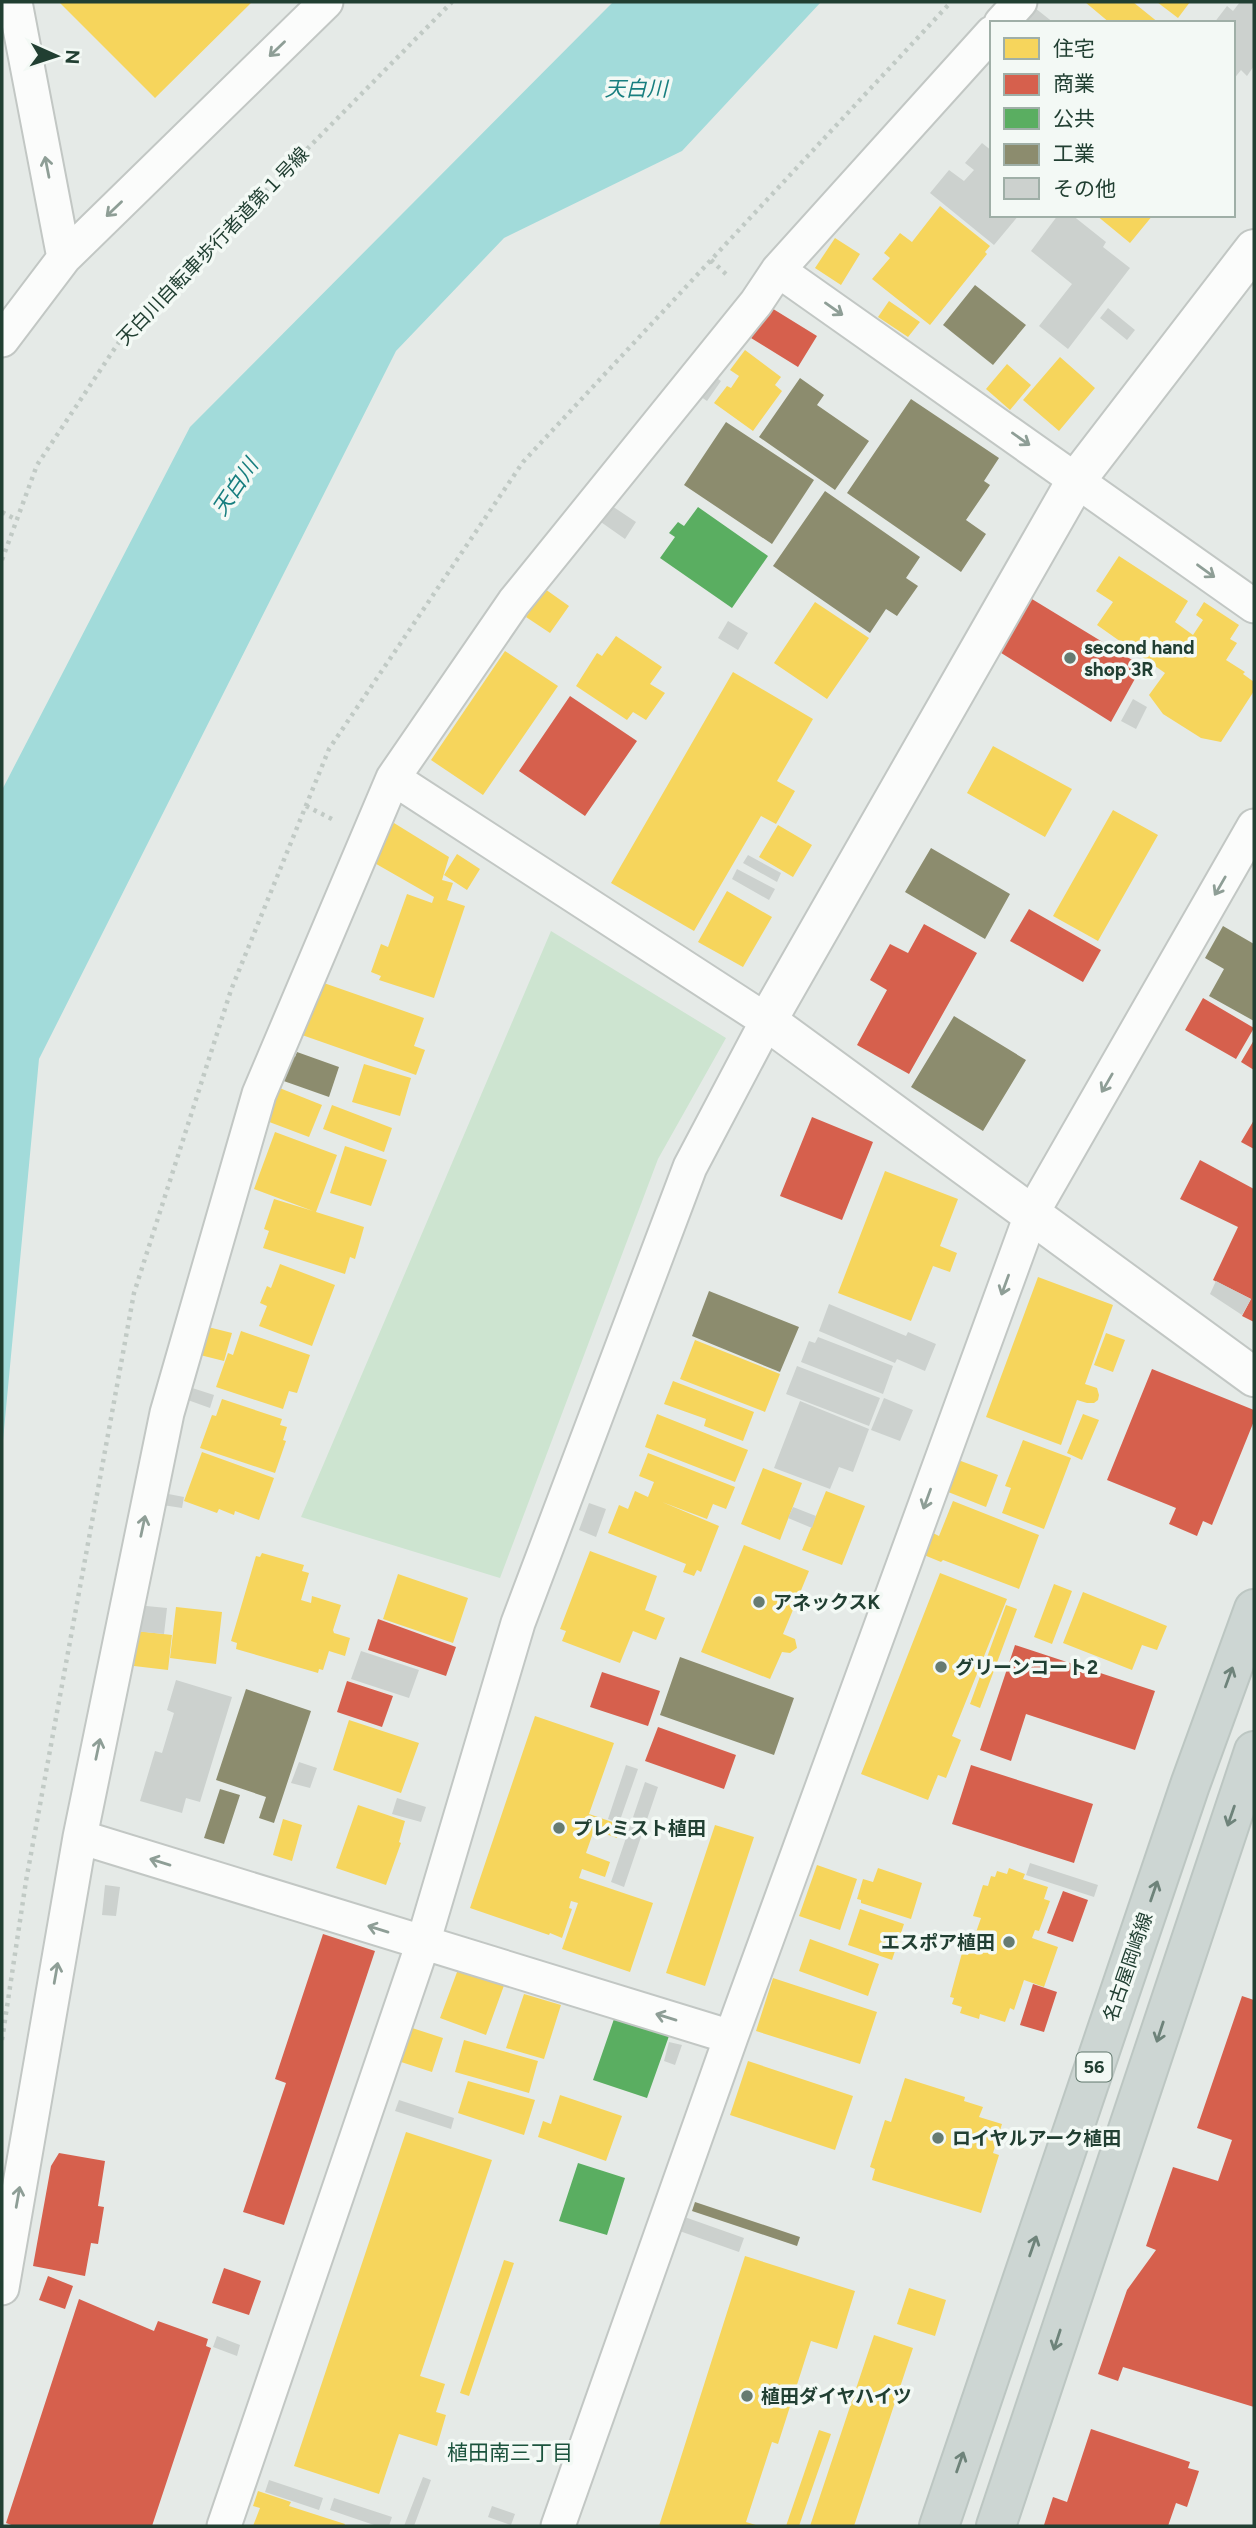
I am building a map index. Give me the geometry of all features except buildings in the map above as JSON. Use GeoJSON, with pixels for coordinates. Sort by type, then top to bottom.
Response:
{"type":"FeatureCollection","features":[{"type":"Feature","properties":{"kind":"main road","name":"名古屋岡崎線"},"geometry":{"type":"LineString","coordinates":[[939,2526],[1190,1785],[1254,1609]]}},
{"type":"Feature","properties":{"kind":"main road"},"geometry":{"type":"LineString","coordinates":[[996,2526],[1254,1751]]}},
{"type":"Feature","properties":{"kind":"street"},"geometry":{"type":"LineString","coordinates":[[15,2],[64,258]]}},
{"type":"Feature","properties":{"kind":"street"},"geometry":{"type":"LineString","coordinates":[[2,340],[64,258],[326,2]]}},
{"type":"Feature","properties":{"kind":"street"},"geometry":{"type":"LineString","coordinates":[[1003,21],[1020,2]]}},
{"type":"Feature","properties":{"kind":"street"},"geometry":{"type":"LineString","coordinates":[[2,2288],[80,1837],[167,1413],[259,1094],[393,778],[514,602],[756,303],[778,270],[990,35]]}},
{"type":"Feature","properties":{"kind":"street"},"geometry":{"type":"LineString","coordinates":[[224,2526],[423,1943],[519,1623],[690,1167],[767,1021],[1077,479],[1254,249]]}},
{"type":"Feature","properties":{"kind":"street"},"geometry":{"type":"LineString","coordinates":[[778,270],[1254,606]]}},
{"type":"Feature","properties":{"kind":"street"},"geometry":{"type":"LineString","coordinates":[[393,778],[767,1021],[1254,1377]]}},
{"type":"Feature","properties":{"kind":"street"},"geometry":{"type":"LineString","coordinates":[[558,2526],[731,2037],[1031,1215],[1254,826]]}},
{"type":"Feature","properties":{"kind":"street"},"geometry":{"type":"LineString","coordinates":[[80,1837],[731,2037]]}},
{"type":"Feature","properties":{"kind":"path","name":"天白川自転車歩行者道第１号線"},"geometry":{"type":"LineString","coordinates":[[2,560],[37,465],[123,336],[452,2]]}},
{"type":"Feature","properties":{"kind":"path"},"geometry":{"type":"LineString","coordinates":[[2,512],[17,520]]}},
{"type":"Feature","properties":{"kind":"green space"},"geometry":{"type":"Polygon","coordinates":[[[551,931],[726,1038],[658,1159],[500,1578],[301,1517],[551,931]]]}},
{"type":"Feature","properties":{"kind":"water","name":"天白川"},"geometry":{"type":"Polygon","coordinates":[[[613,2],[821,2],[682,151],[504,238],[396,351],[39,1059],[2,1451],[2,790],[190,427],[613,2]]]}},
{"type":"Feature","properties":{"kind":"place","name":"second hand shop 3R"},"geometry":{"type":"Point","coordinates":[1070,658]}},
{"type":"Feature","properties":{"kind":"place","name":"アネックスK"},"geometry":{"type":"Point","coordinates":[759,1602]}},
{"type":"Feature","properties":{"kind":"place","name":"グリーンコート2"},"geometry":{"type":"Point","coordinates":[941,1667]}},
{"type":"Feature","properties":{"kind":"place","name":"プレミスト植田"},"geometry":{"type":"Point","coordinates":[559,1828]}},
{"type":"Feature","properties":{"kind":"place","name":"エスポア植田"},"geometry":{"type":"Point","coordinates":[1009,1942]}},
{"type":"Feature","properties":{"kind":"place","name":"ロイヤルアーク植田"},"geometry":{"type":"Point","coordinates":[938,2138]}},
{"type":"Feature","properties":{"kind":"place","name":"植田ダイヤハイツ"},"geometry":{"type":"Point","coordinates":[747,2396]}},
{"type":"Feature","properties":{"kind":"district","name":"植田南三丁目"},"geometry":{"type":"Point","coordinates":[510,2452]}}]}
